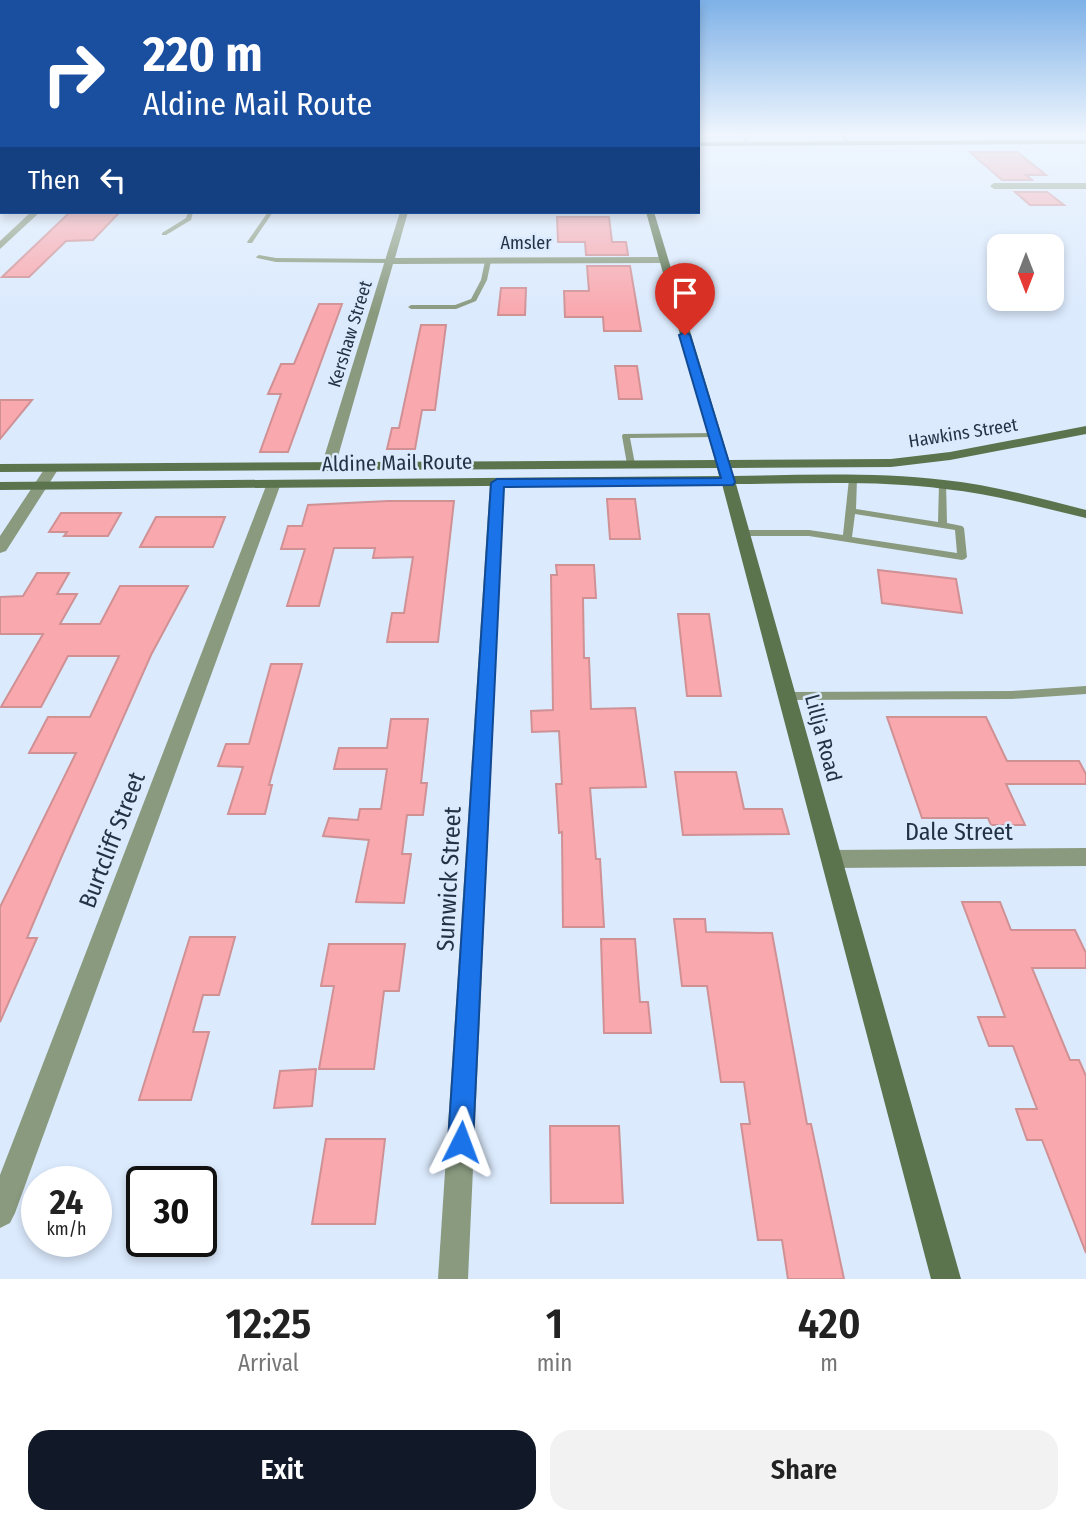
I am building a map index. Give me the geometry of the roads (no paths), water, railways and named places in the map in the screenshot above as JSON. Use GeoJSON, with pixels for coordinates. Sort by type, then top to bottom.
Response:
{"type":"FeatureCollection","features":[{"type":"Feature","properties":{"kind":"main road","name":"Lillja Road"},"geometry":{"type":"LineString","coordinates":[[650,214],[743,533],[946,1279]]}},
{"type":"Feature","properties":{"kind":"main road","name":"Hawkins Street"},"geometry":{"type":"LineString","coordinates":[[844,463],[891,463],[950,456],[1086,430]]}},
{"type":"Feature","properties":{"kind":"main road","name":"Aldine Mail Route"},"geometry":{"type":"LineString","coordinates":[[0,486],[497,483],[726,473],[844,463]]}},
{"type":"Feature","properties":{"kind":"main road","name":"Aldine Mail Route"},"geometry":{"type":"LineString","coordinates":[[0,468],[631,464],[726,473],[943,484],[997,492],[1086,513]]}},
{"type":"Feature","properties":{"kind":"street"},"geometry":{"type":"LineString","coordinates":[[0,246],[34,214]]}},
{"type":"Feature","properties":{"kind":"street","name":"Kershaw Street"},"geometry":{"type":"LineString","coordinates":[[328,467],[403,214]]}},
{"type":"Feature","properties":{"kind":"street","name":"Amsler"},"geometry":{"type":"LineString","coordinates":[[390,261],[662,260]]}},
{"type":"Feature","properties":{"kind":"street"},"geometry":{"type":"LineString","coordinates":[[0,548],[43,486],[52,468]]}},
{"type":"Feature","properties":{"kind":"street","name":"Sunwick Street"},"geometry":{"type":"LineString","coordinates":[[453,1279],[497,483]]}},
{"type":"Feature","properties":{"kind":"street","name":"Burtcliff Street"},"geometry":{"type":"LineString","coordinates":[[0,1213],[273,486]]}},
{"type":"Feature","properties":{"kind":"street","name":"Dale Street"},"geometry":{"type":"LineString","coordinates":[[832,859],[1086,857]]}},
{"type":"Feature","properties":{"kind":"lane"},"geometry":{"type":"LineString","coordinates":[[164,234],[188,219],[189,214]]}},
{"type":"Feature","properties":{"kind":"lane"},"geometry":{"type":"LineString","coordinates":[[250,242],[269,214]]}},
{"type":"Feature","properties":{"kind":"lane"},"geometry":{"type":"LineString","coordinates":[[259,257],[270,260],[390,261]]}},
{"type":"Feature","properties":{"kind":"lane"},"geometry":{"type":"LineString","coordinates":[[411,307],[456,307],[474,300],[484,279],[488,261]]}},
{"type":"Feature","properties":{"kind":"lane"},"geometry":{"type":"LineString","coordinates":[[631,464],[626,436],[714,435]]}},
{"type":"Feature","properties":{"kind":"lane"},"geometry":{"type":"LineString","coordinates":[[847,538],[853,479]]}},
{"type":"Feature","properties":{"kind":"lane"},"geometry":{"type":"LineString","coordinates":[[942,526],[943,484]]}},
{"type":"Feature","properties":{"kind":"lane"},"geometry":{"type":"LineString","coordinates":[[743,533],[809,533],[962,557],[959,528],[851,511]]}},
{"type":"Feature","properties":{"kind":"lane"},"geometry":{"type":"LineString","coordinates":[[788,696],[1012,695],[1086,690]]}}]}
